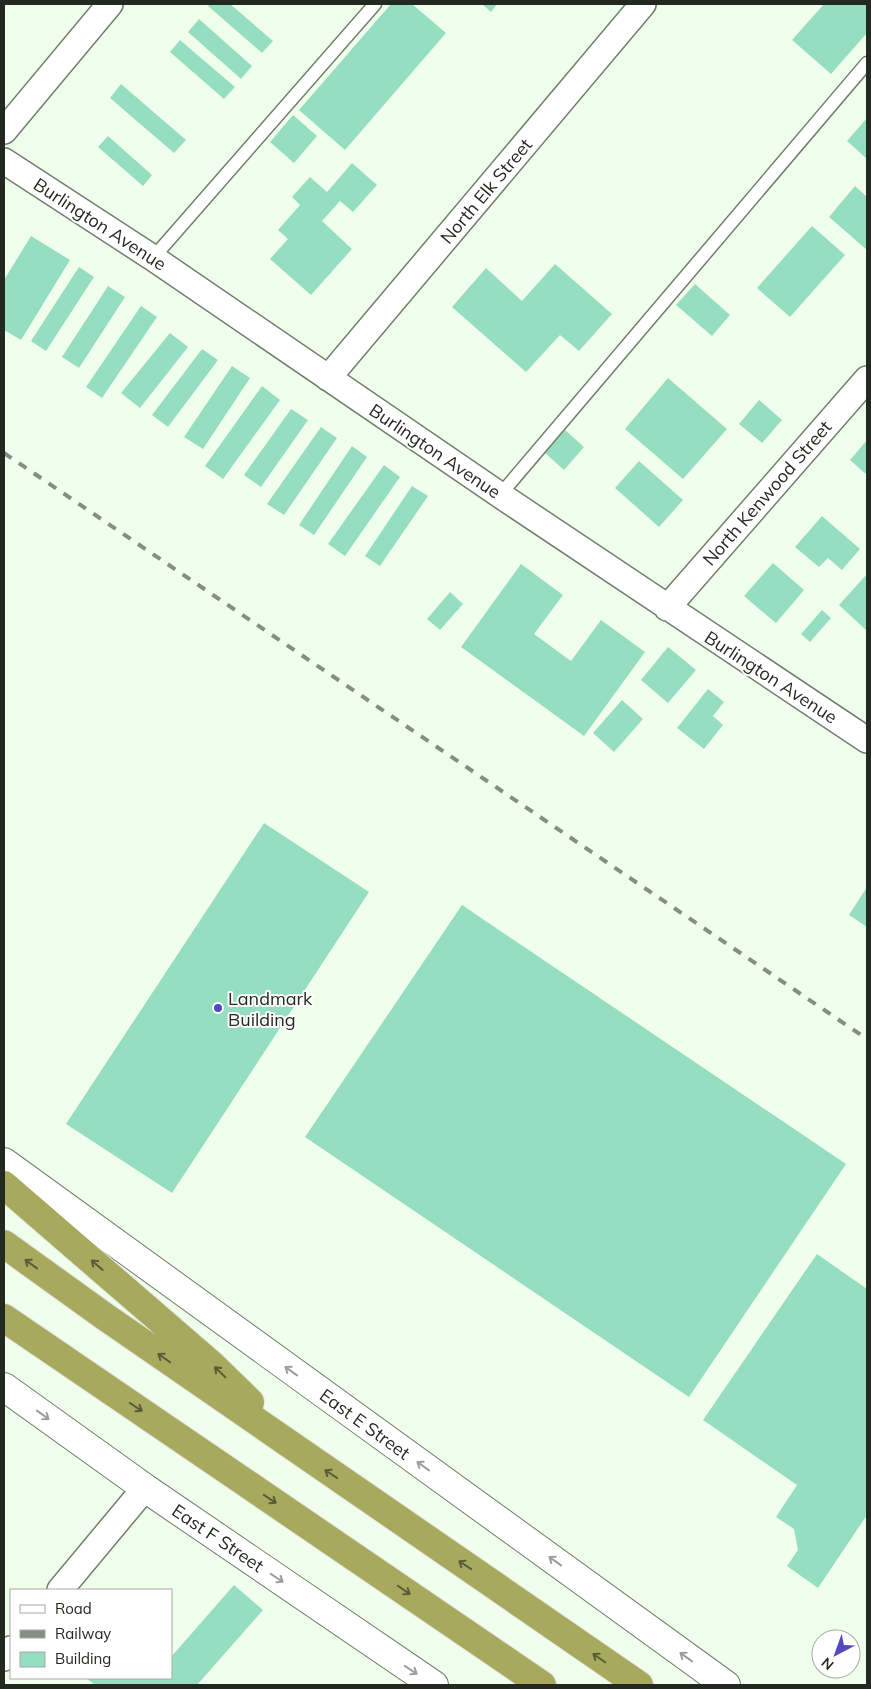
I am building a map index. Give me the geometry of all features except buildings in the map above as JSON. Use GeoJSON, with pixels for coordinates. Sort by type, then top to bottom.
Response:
{"type":"FeatureCollection","features":[{"type":"Feature","properties":{"kind":"highway"},"geometry":{"type":"LineString","coordinates":[[4,1185],[211,1364],[305,1455]]}},
{"type":"Feature","properties":{"kind":"highway"},"geometry":{"type":"LineString","coordinates":[[4,1244],[104,1316],[640,1685]]}},
{"type":"Feature","properties":{"kind":"highway"},"geometry":{"type":"LineString","coordinates":[[4,1309],[95,1380]]}},
{"type":"Feature","properties":{"kind":"highway"},"geometry":{"type":"LineString","coordinates":[[4,1318],[542,1685]]}},
{"type":"Feature","properties":{"kind":"main road","name":"East E Street"},"geometry":{"type":"LineString","coordinates":[[4,1162],[726,1685]]}},
{"type":"Feature","properties":{"kind":"main road","name":"East F Street"},"geometry":{"type":"LineString","coordinates":[[4,1387],[145,1488],[434,1685]]}},
{"type":"Feature","properties":{"kind":"street"},"geometry":{"type":"LineString","coordinates":[[4,131],[110,4]]}},
{"type":"Feature","properties":{"kind":"street","name":"North Elk Street"},"geometry":{"type":"LineString","coordinates":[[328,378],[643,4]]}},
{"type":"Feature","properties":{"kind":"street","name":"Burlington Avenue"},"geometry":{"type":"LineString","coordinates":[[4,161],[153,258],[667,608],[864,733]]}},
{"type":"Feature","properties":{"kind":"street","name":"North Kenwood Street"},"geometry":{"type":"LineString","coordinates":[[667,608],[867,379]]}},
{"type":"Feature","properties":{"kind":"street"},"geometry":{"type":"LineString","coordinates":[[61,1589],[145,1488]]}},
{"type":"Feature","properties":{"kind":"lane"},"geometry":{"type":"LineString","coordinates":[[153,258],[375,4]]}},
{"type":"Feature","properties":{"kind":"lane"},"geometry":{"type":"LineString","coordinates":[[500,495],[867,63]]}},
{"type":"Feature","properties":{"kind":"railway"},"geometry":{"type":"LineString","coordinates":[[4,453],[867,1039]]}},
{"type":"Feature","properties":{"kind":"place","name":"Landmark Building"},"geometry":{"type":"Point","coordinates":[218,1008]}}]}
